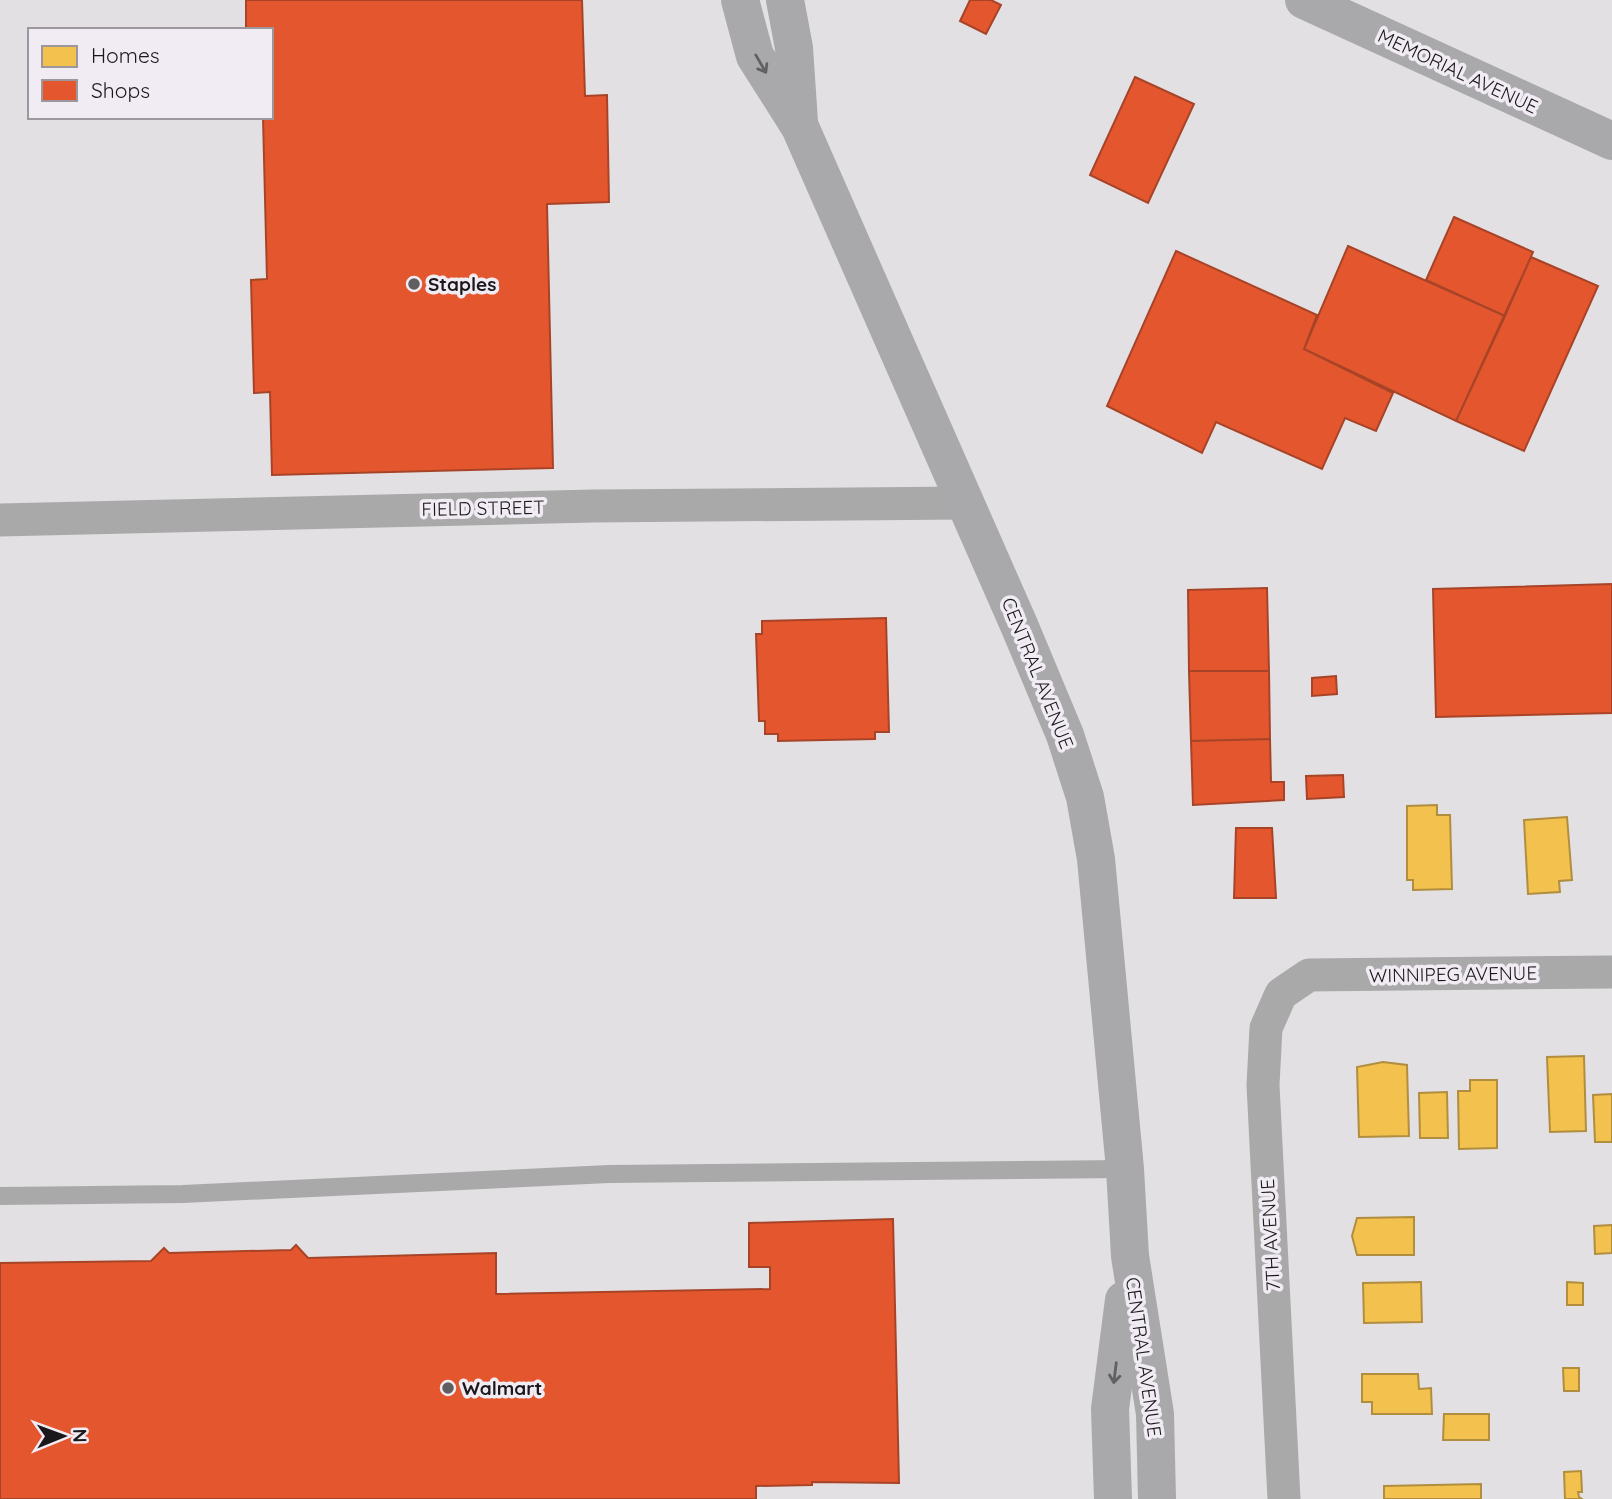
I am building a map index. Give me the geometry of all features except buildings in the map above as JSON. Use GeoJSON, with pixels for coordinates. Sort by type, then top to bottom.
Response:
{"type":"FeatureCollection","features":[{"type":"Feature","properties":{"kind":"main road","name":"CENTRAL AVENUE"},"geometry":{"type":"LineString","coordinates":[[740,0],[755,56],[800,127],[1065,735],[1085,797],[1096,859],[1125,1169],[1130,1256],[1155,1414],[1157,1499]]}},
{"type":"Feature","properties":{"kind":"main road","name":"CENTRAL AVENUE"},"geometry":{"type":"LineString","coordinates":[[785,0],[794,48],[800,127]]}},
{"type":"Feature","properties":{"kind":"main road","name":"MEMORIAL AVENUE"},"geometry":{"type":"LineString","coordinates":[[1304,0],[1612,141]]}},
{"type":"Feature","properties":{"kind":"main road","name":"CENTRAL AVENUE"},"geometry":{"type":"LineString","coordinates":[[1113,1499],[1110,1409],[1130,1256]]}},
{"type":"Feature","properties":{"kind":"street","name":"FIELD STREET"},"geometry":{"type":"LineString","coordinates":[[0,520],[593,506],[966,503]]}},
{"type":"Feature","properties":{"kind":"street","name":"WINNIPEG AVENUE"},"geometry":{"type":"LineString","coordinates":[[1297,983],[1308,975],[1612,972]]}},
{"type":"Feature","properties":{"kind":"street","name":"7TH AVENUE"},"geometry":{"type":"LineString","coordinates":[[1284,1499],[1263,1085],[1266,1028],[1281,994],[1297,983]]}},
{"type":"Feature","properties":{"kind":"lane"},"geometry":{"type":"LineString","coordinates":[[0,1196],[183,1194],[609,1174],[1125,1169]]}},
{"type":"Feature","properties":{"kind":"place","name":"Staples"},"geometry":{"type":"Point","coordinates":[414,284]}},
{"type":"Feature","properties":{"kind":"place","name":"Walmart"},"geometry":{"type":"Point","coordinates":[448,1388]}}]}
